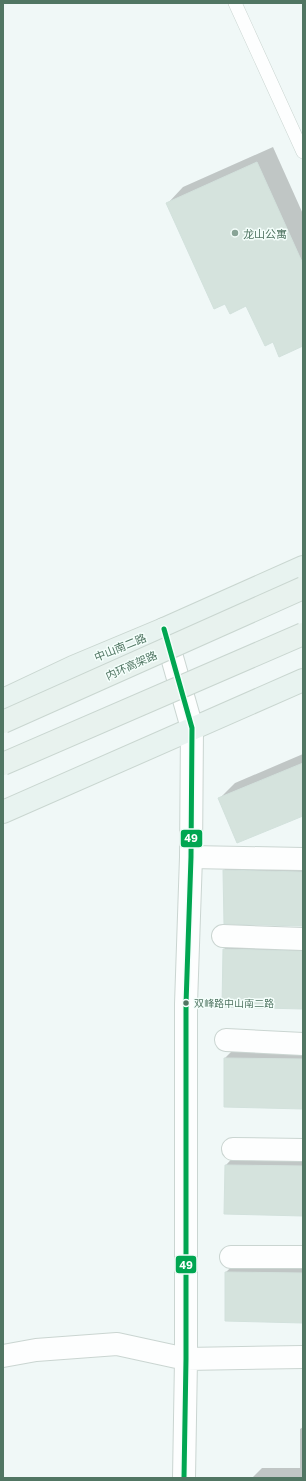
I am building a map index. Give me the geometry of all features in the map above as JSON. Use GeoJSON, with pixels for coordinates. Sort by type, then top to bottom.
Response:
{"type":"FeatureCollection","features":[{"type":"Feature","properties":{"kind":"highway","name":"内环高架路"},"geometry":{"type":"LineString","coordinates":[[3,722],[303,588]]}},
{"type":"Feature","properties":{"kind":"highway"},"geometry":{"type":"LineString","coordinates":[[3,764],[303,634]]}},
{"type":"Feature","properties":{"kind":"main road","name":"中山南二路"},"geometry":{"type":"LineString","coordinates":[[3,700],[73,667],[164,629],[303,566]]}},
{"type":"Feature","properties":{"kind":"main road"},"geometry":{"type":"LineString","coordinates":[[3,812],[303,680]]}},
{"type":"Feature","properties":{"kind":"street"},"geometry":{"type":"LineString","coordinates":[[164,629],[192,728],[191,857],[186,1004],[186,1359],[184,1478]]}},
{"type":"Feature","properties":{"kind":"street"},"geometry":{"type":"LineString","coordinates":[[191,857],[303,859]]}},
{"type":"Feature","properties":{"kind":"street"},"geometry":{"type":"LineString","coordinates":[[223,936],[303,939]]}},
{"type":"Feature","properties":{"kind":"street"},"geometry":{"type":"LineString","coordinates":[[226,1040],[303,1044]]}},
{"type":"Feature","properties":{"kind":"street"},"geometry":{"type":"LineString","coordinates":[[233,1149],[303,1150]]}},
{"type":"Feature","properties":{"kind":"street"},"geometry":{"type":"LineString","coordinates":[[230,1257],[303,1257]]}},
{"type":"Feature","properties":{"kind":"street"},"geometry":{"type":"LineString","coordinates":[[3,1356],[36,1350],[117,1344],[186,1359],[303,1357]]}},
{"type":"Feature","properties":{"kind":"lane"},"geometry":{"type":"LineString","coordinates":[[235,3],[303,152]]}},
{"type":"Feature","properties":{"kind":"building","name":"龙山公寓"},"geometry":{"type":"Polygon","coordinates":[[[257,162],[303,264],[303,346],[279,357],[273,342],[265,346],[246,306],[230,314],[225,304],[214,309],[166,203],[257,162]]]}},
{"type":"Feature","properties":{"kind":"building"},"geometry":{"type":"Polygon","coordinates":[[[303,763],[303,816],[237,843],[218,798],[303,763]]]}},
{"type":"Feature","properties":{"kind":"building"},"geometry":{"type":"Polygon","coordinates":[[[223,870],[303,872],[303,926],[224,924],[223,870]]]}},
{"type":"Feature","properties":{"kind":"building"},"geometry":{"type":"Polygon","coordinates":[[[223,949],[303,951],[303,1009],[222,1007],[223,949]]]}},
{"type":"Feature","properties":{"kind":"building"},"geometry":{"type":"Polygon","coordinates":[[[224,1058],[303,1059],[303,1109],[224,1107],[224,1058]]]}},
{"type":"Feature","properties":{"kind":"building"},"geometry":{"type":"Polygon","coordinates":[[[225,1165],[303,1166],[303,1216],[224,1214],[225,1165]]]}},
{"type":"Feature","properties":{"kind":"building"},"geometry":{"type":"Polygon","coordinates":[[[225,1272],[303,1273],[303,1323],[225,1321],[225,1272]]]}},
{"type":"Feature","properties":{"kind":"transit line","name":"49"},"geometry":{"type":"LineString","coordinates":[[164,629],[192,728],[191,857],[186,1004],[186,1359],[184,1478]]}},
{"type":"Feature","properties":{"kind":"place","name":"龙山公寓"},"geometry":{"type":"Point","coordinates":[235,233]}},
{"type":"Feature","properties":{"kind":"place","name":"双峰路中山南二路"},"geometry":{"type":"Point","coordinates":[186,1003]}}]}
